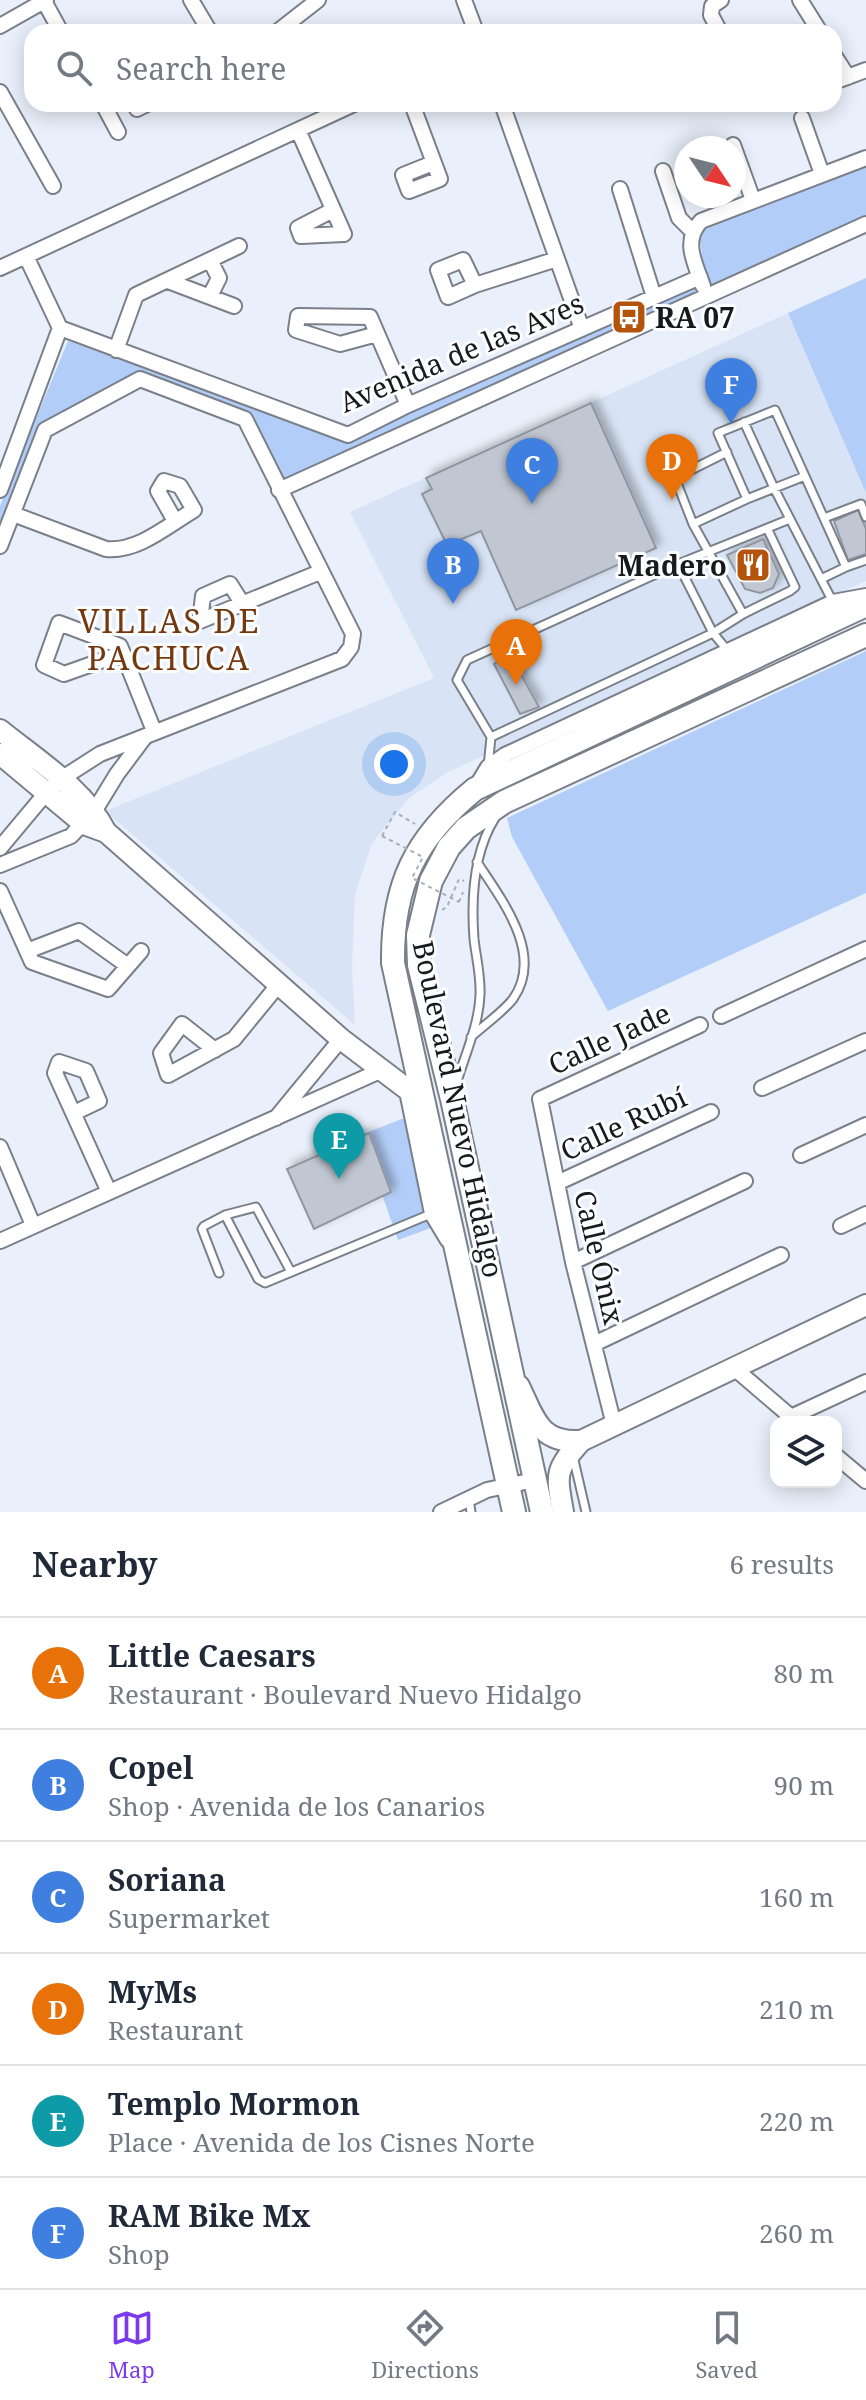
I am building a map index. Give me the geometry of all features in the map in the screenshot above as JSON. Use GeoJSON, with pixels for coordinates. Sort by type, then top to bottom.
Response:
{"type":"FeatureCollection","features":[{"type":"Feature","properties":{"kind":"main road","name":"Boulevard Nuevo Hidalgo"},"geometry":{"type":"LineString","coordinates":[[514,1512],[457,1250],[416,1104],[393,963],[393,931],[398,898],[409,868],[430,832],[448,811],[475,789],[837,610],[866,605]]}},
{"type":"Feature","properties":{"kind":"main road","name":"Boulevard Nuevo Hidalgo"},"geometry":{"type":"LineString","coordinates":[[542,1512],[452,1099],[419,965],[418,935],[431,881],[449,847],[466,828],[504,802],[866,635]]}},
{"type":"Feature","properties":{"kind":"main road"},"geometry":{"type":"LineString","coordinates":[[0,730],[54,786],[341,1039],[439,1120],[451,1142],[462,1184],[476,1217]]}},
{"type":"Feature","properties":{"kind":"main road"},"geometry":{"type":"LineString","coordinates":[[0,754],[54,786]]}},
{"type":"Feature","properties":{"kind":"main road"},"geometry":{"type":"LineString","coordinates":[[401,1003],[398,1026],[416,1104],[435,1213],[457,1250]]}},
{"type":"Feature","properties":{"kind":"main road"},"geometry":{"type":"LineString","coordinates":[[382,1070],[399,1066],[404,1059]]}},
{"type":"Feature","properties":{"kind":"main road"},"geometry":{"type":"LineString","coordinates":[[382,1070],[416,1104]]}},
{"type":"Feature","properties":{"kind":"main road"},"geometry":{"type":"LineString","coordinates":[[563,1512],[559,1467],[576,1446],[866,1305]]}},
{"type":"Feature","properties":{"kind":"main road"},"geometry":{"type":"LineString","coordinates":[[507,1361],[539,1426],[551,1437],[576,1446]]}},
{"type":"Feature","properties":{"kind":"main road"},"geometry":{"type":"LineString","coordinates":[[534,1480],[544,1488],[553,1512]]}},
{"type":"Feature","properties":{"kind":"street"},"geometry":{"type":"LineString","coordinates":[[191,0],[205,24]]}},
{"type":"Feature","properties":{"kind":"street"},"geometry":{"type":"LineString","coordinates":[[287,24],[318,0]]}},
{"type":"Feature","properties":{"kind":"street"},"geometry":{"type":"LineString","coordinates":[[464,0],[473,24]]}},
{"type":"Feature","properties":{"kind":"street"},"geometry":{"type":"LineString","coordinates":[[716,24],[711,15],[712,6],[721,0]]}},
{"type":"Feature","properties":{"kind":"street"},"geometry":{"type":"LineString","coordinates":[[800,0],[815,24]]}},
{"type":"Feature","properties":{"kind":"street"},"geometry":{"type":"LineString","coordinates":[[0,26],[45,1],[57,24]]}},
{"type":"Feature","properties":{"kind":"street"},"geometry":{"type":"LineString","coordinates":[[842,80],[866,70]]}},
{"type":"Feature","properties":{"kind":"street"},"geometry":{"type":"LineString","coordinates":[[0,92],[53,186]]}},
{"type":"Feature","properties":{"kind":"street"},"geometry":{"type":"LineString","coordinates":[[107,112],[118,132]]}},
{"type":"Feature","properties":{"kind":"street"},"geometry":{"type":"LineString","coordinates":[[0,268],[337,112]]}},
{"type":"Feature","properties":{"kind":"street"},"geometry":{"type":"LineString","coordinates":[[415,112],[433,163]]}},
{"type":"Feature","properties":{"kind":"street"},"geometry":{"type":"LineString","coordinates":[[505,112],[582,329]]}},
{"type":"Feature","properties":{"kind":"street"},"geometry":{"type":"LineString","coordinates":[[802,118],[822,174]]}},
{"type":"Feature","properties":{"kind":"street"},"geometry":{"type":"LineString","coordinates":[[298,130],[333,210]]}},
{"type":"Feature","properties":{"kind":"street"},"geometry":{"type":"LineString","coordinates":[[706,296],[689,242],[692,231],[701,221],[866,158]]}},
{"type":"Feature","properties":{"kind":"street"},"geometry":{"type":"LineString","coordinates":[[663,171],[679,218],[692,231]]}},
{"type":"Feature","properties":{"kind":"street"},"geometry":{"type":"LineString","coordinates":[[746,181],[753,200]]}},
{"type":"Feature","properties":{"kind":"street"},"geometry":{"type":"LineString","coordinates":[[620,189],[654,297]]}},
{"type":"Feature","properties":{"kind":"street","name":"Avenida de las Aves"},"geometry":{"type":"LineString","coordinates":[[279,490],[866,224]]}},
{"type":"Feature","properties":{"kind":"street"},"geometry":{"type":"LineString","coordinates":[[116,350],[136,295],[239,246]]}},
{"type":"Feature","properties":{"kind":"street"},"geometry":{"type":"LineString","coordinates":[[0,490],[60,328],[26,256]]}},
{"type":"Feature","properties":{"kind":"street"},"geometry":{"type":"LineString","coordinates":[[475,285],[557,259]]}},
{"type":"Feature","properties":{"kind":"street"},"geometry":{"type":"LineString","coordinates":[[210,260],[219,278],[210,296]]}},
{"type":"Feature","properties":{"kind":"street","name":"Avenida de las Aves"},"geometry":{"type":"LineString","coordinates":[[60,328],[348,435],[408,405],[700,277]]}},
{"type":"Feature","properties":{"kind":"street"},"geometry":{"type":"LineString","coordinates":[[168,281],[234,306]]}},
{"type":"Feature","properties":{"kind":"street"},"geometry":{"type":"LineString","coordinates":[[377,334],[340,344],[296,330],[298,316],[370,317],[408,405]]}},
{"type":"Feature","properties":{"kind":"street"},"geometry":{"type":"LineString","coordinates":[[0,546],[45,430],[140,379],[146,361]]}},
{"type":"Feature","properties":{"kind":"street"},"geometry":{"type":"LineString","coordinates":[[15,857],[1,847],[54,786],[100,754],[342,659],[351,647],[353,634],[245,419],[140,379]]}},
{"type":"Feature","properties":{"kind":"street"},"geometry":{"type":"LineString","coordinates":[[245,419],[258,403]]}},
{"type":"Feature","properties":{"kind":"street"},"geometry":{"type":"LineString","coordinates":[[25,424],[45,430]]}},
{"type":"Feature","properties":{"kind":"street"},"geometry":{"type":"LineString","coordinates":[[348,435],[350,457]]}},
{"type":"Feature","properties":{"kind":"street"},"geometry":{"type":"LineString","coordinates":[[13,514],[106,549],[119,550],[133,547],[175,521]]}},
{"type":"Feature","properties":{"kind":"street"},"geometry":{"type":"LineString","coordinates":[[242,603],[230,584],[203,596],[200,621],[320,572]]}},
{"type":"Feature","properties":{"kind":"street"},"geometry":{"type":"LineString","coordinates":[[837,610],[866,596]]}},
{"type":"Feature","properties":{"kind":"street"},"geometry":{"type":"LineString","coordinates":[[123,653],[64,674],[44,665],[59,623],[120,646],[123,653],[150,733]]}},
{"type":"Feature","properties":{"kind":"street"},"geometry":{"type":"LineString","coordinates":[[475,789],[488,767],[505,755],[733,661],[746,690]]}},
{"type":"Feature","properties":{"kind":"street"},"geometry":{"type":"LineString","coordinates":[[0,865],[71,836],[89,817],[117,774],[150,733]]}},
{"type":"Feature","properties":{"kind":"street"},"geometry":{"type":"LineString","coordinates":[[100,754],[109,758],[117,774]]}},
{"type":"Feature","properties":{"kind":"street"},"geometry":{"type":"LineString","coordinates":[[0,891],[32,962],[108,989],[141,951]]}},
{"type":"Feature","properties":{"kind":"street"},"geometry":{"type":"LineString","coordinates":[[27,951],[79,931],[128,966]]}},
{"type":"Feature","properties":{"kind":"street"},"geometry":{"type":"LineString","coordinates":[[721,1016],[866,949]]}},
{"type":"Feature","properties":{"kind":"street"},"geometry":{"type":"LineString","coordinates":[[215,1050],[234,1039],[279,984]]}},
{"type":"Feature","properties":{"kind":"street","name":"Calle Jade"},"geometry":{"type":"LineString","coordinates":[[540,1099],[700,1025]]}},
{"type":"Feature","properties":{"kind":"street"},"geometry":{"type":"LineString","coordinates":[[273,1121],[341,1039]]}},
{"type":"Feature","properties":{"kind":"street"},"geometry":{"type":"LineString","coordinates":[[762,1088],[866,1041]]}},
{"type":"Feature","properties":{"kind":"street"},"geometry":{"type":"LineString","coordinates":[[0,1241],[382,1070]]}},
{"type":"Feature","properties":{"kind":"street"},"geometry":{"type":"LineString","coordinates":[[303,1085],[319,1099]]}},
{"type":"Feature","properties":{"kind":"street","name":"Calle Ónix"},"geometry":{"type":"LineString","coordinates":[[540,1099],[573,1262],[614,1425]]}},
{"type":"Feature","properties":{"kind":"street","name":"Calle Rubí"},"geometry":{"type":"LineString","coordinates":[[557,1183],[711,1112]]}},
{"type":"Feature","properties":{"kind":"street"},"geometry":{"type":"LineString","coordinates":[[74,1113],[109,1192]]}},
{"type":"Feature","properties":{"kind":"street"},"geometry":{"type":"LineString","coordinates":[[801,1155],[866,1125]]}},
{"type":"Feature","properties":{"kind":"street"},"geometry":{"type":"LineString","coordinates":[[0,1147],[33,1225]]}},
{"type":"Feature","properties":{"kind":"street"},"geometry":{"type":"LineString","coordinates":[[573,1262],[745,1181]]}},
{"type":"Feature","properties":{"kind":"street"},"geometry":{"type":"LineString","coordinates":[[841,1226],[866,1214]]}},
{"type":"Feature","properties":{"kind":"street"},"geometry":{"type":"LineString","coordinates":[[594,1344],[781,1255]]}},
{"type":"Feature","properties":{"kind":"street"},"geometry":{"type":"LineString","coordinates":[[734,1368],[790,1416]]}},
{"type":"Feature","properties":{"kind":"street"},"geometry":{"type":"LineString","coordinates":[[800,1416],[866,1382]]}},
{"type":"Feature","properties":{"kind":"street"},"geometry":{"type":"LineString","coordinates":[[842,1461],[866,1481]]}},
{"type":"Feature","properties":{"kind":"street"},"geometry":{"type":"LineString","coordinates":[[441,1512],[470,1505],[487,1490],[534,1480]]}},
{"type":"Feature","properties":{"kind":"lane"},"geometry":{"type":"LineString","coordinates":[[747,499],[718,433],[775,410],[846,567]]}},
{"type":"Feature","properties":{"kind":"lane"},"geometry":{"type":"LineString","coordinates":[[744,422],[837,610]]}},
{"type":"Feature","properties":{"kind":"lane"},"geometry":{"type":"LineString","coordinates":[[727,452],[675,478],[693,524],[743,614]]}},
{"type":"Feature","properties":{"kind":"lane"},"geometry":{"type":"LineString","coordinates":[[693,524],[805,476]]}},
{"type":"Feature","properties":{"kind":"lane"},"geometry":{"type":"LineString","coordinates":[[824,518],[861,504],[866,517]]}},
{"type":"Feature","properties":{"kind":"lane"},"geometry":{"type":"LineString","coordinates":[[488,767],[491,737],[457,680],[467,660],[678,564],[790,519]]}},
{"type":"Feature","properties":{"kind":"lane"},"geometry":{"type":"LineString","coordinates":[[491,737],[713,633],[795,587],[768,530]]}},
{"type":"Feature","properties":{"kind":"lane"},"geometry":{"type":"LineString","coordinates":[[821,579],[866,560]]}},
{"type":"Feature","properties":{"kind":"lane"},"geometry":{"type":"LineString","coordinates":[[678,564],[713,633],[733,661]]}},
{"type":"Feature","properties":{"kind":"lane"},"geometry":{"type":"LineString","coordinates":[[452,1099],[478,1010],[480,992],[474,936],[477,862],[490,826],[504,802]]}},
{"type":"Feature","properties":{"kind":"lane"},"geometry":{"type":"LineString","coordinates":[[469,1038],[513,999],[525,961],[509,912],[477,862]]}},
{"type":"Feature","properties":{"kind":"lane"},"geometry":{"type":"LineString","coordinates":[[219,1273],[202,1229],[206,1223],[251,1208],[259,1209],[291,1272]]}},
{"type":"Feature","properties":{"kind":"lane"},"geometry":{"type":"LineString","coordinates":[[225,1215],[261,1283],[435,1213]]}},
{"type":"Feature","properties":{"kind":"lane"},"geometry":{"type":"LineString","coordinates":[[576,1446],[586,1512]]}},
{"type":"Feature","properties":{"kind":"path"},"geometry":{"type":"LineString","coordinates":[[430,832],[395,812],[382,836],[423,857],[412,878],[459,902],[468,882],[459,879],[447,907]]}},
{"type":"Feature","properties":{"kind":"shaded area"},"geometry":{"type":"Polygon","coordinates":[[[866,163],[866,216],[282,484],[248,418],[147,379],[43,427],[0,540],[0,506],[68,341],[345,438],[705,277],[699,232],[866,163]]]}},
{"type":"Feature","properties":{"kind":"shaded area"},"geometry":{"type":"Polygon","coordinates":[[[866,278],[866,493],[788,313],[866,278]]]}},
{"type":"Feature","properties":{"kind":"shaded area"},"geometry":{"type":"Polygon","coordinates":[[[788,313],[866,493],[866,581],[448,772],[409,798],[372,843],[355,895],[352,968],[355,1025],[105,811],[434,678],[350,512],[788,313]]]}},
{"type":"Feature","properties":{"kind":"shaded area"},"geometry":{"type":"Polygon","coordinates":[[[866,651],[866,893],[608,1011],[512,837],[507,818],[866,651]]]}},
{"type":"Feature","properties":{"kind":"shaded area"},"geometry":{"type":"Polygon","coordinates":[[[419,1112],[450,1221],[398,1240],[361,1135],[419,1112]]]}},
{"type":"Feature","properties":{"kind":"building"},"geometry":{"type":"Polygon","coordinates":[[[591,403],[656,548],[516,610],[481,531],[447,545],[422,494],[432,489],[426,478],[591,403]]]}},
{"type":"Feature","properties":{"kind":"building"},"geometry":{"type":"Polygon","coordinates":[[[858,510],[866,529],[866,554],[848,560],[834,521],[858,510]]]}},
{"type":"Feature","properties":{"kind":"building","name":"Madero"},"geometry":{"type":"Polygon","coordinates":[[[763,539],[779,574],[773,588],[760,593],[745,589],[727,555],[763,539]]]}},
{"type":"Feature","properties":{"kind":"building"},"geometry":{"type":"Polygon","coordinates":[[[510,655],[539,707],[520,714],[494,664],[510,655]]]}},
{"type":"Feature","properties":{"kind":"building"},"geometry":{"type":"Polygon","coordinates":[[[369,1133],[391,1192],[314,1229],[287,1169],[369,1133]]]}},
{"type":"Feature","properties":{"kind":"place","name":"RA 07"},"geometry":{"type":"Point","coordinates":[629,317]}},
{"type":"Feature","properties":{"kind":"place","name":"RAM Bike Mx"},"geometry":{"type":"Point","coordinates":[731,424]}},
{"type":"Feature","properties":{"kind":"place","name":"MyMs"},"geometry":{"type":"Point","coordinates":[672,500]}},
{"type":"Feature","properties":{"kind":"place","name":"Soriana"},"geometry":{"type":"Point","coordinates":[532,504]}},
{"type":"Feature","properties":{"kind":"place","name":"Madero"},"geometry":{"type":"Point","coordinates":[753,565]}},
{"type":"Feature","properties":{"kind":"place","name":"Copel"},"geometry":{"type":"Point","coordinates":[453,604]}},
{"type":"Feature","properties":{"kind":"place","name":"Little Caesars"},"geometry":{"type":"Point","coordinates":[516,685]}},
{"type":"Feature","properties":{"kind":"place","name":"Templo Mormon"},"geometry":{"type":"Point","coordinates":[339,1179]}},
{"type":"Feature","properties":{"kind":"district","name":"VILLAS DE PACHUCA"},"geometry":{"type":"Point","coordinates":[169,638]}}]}
